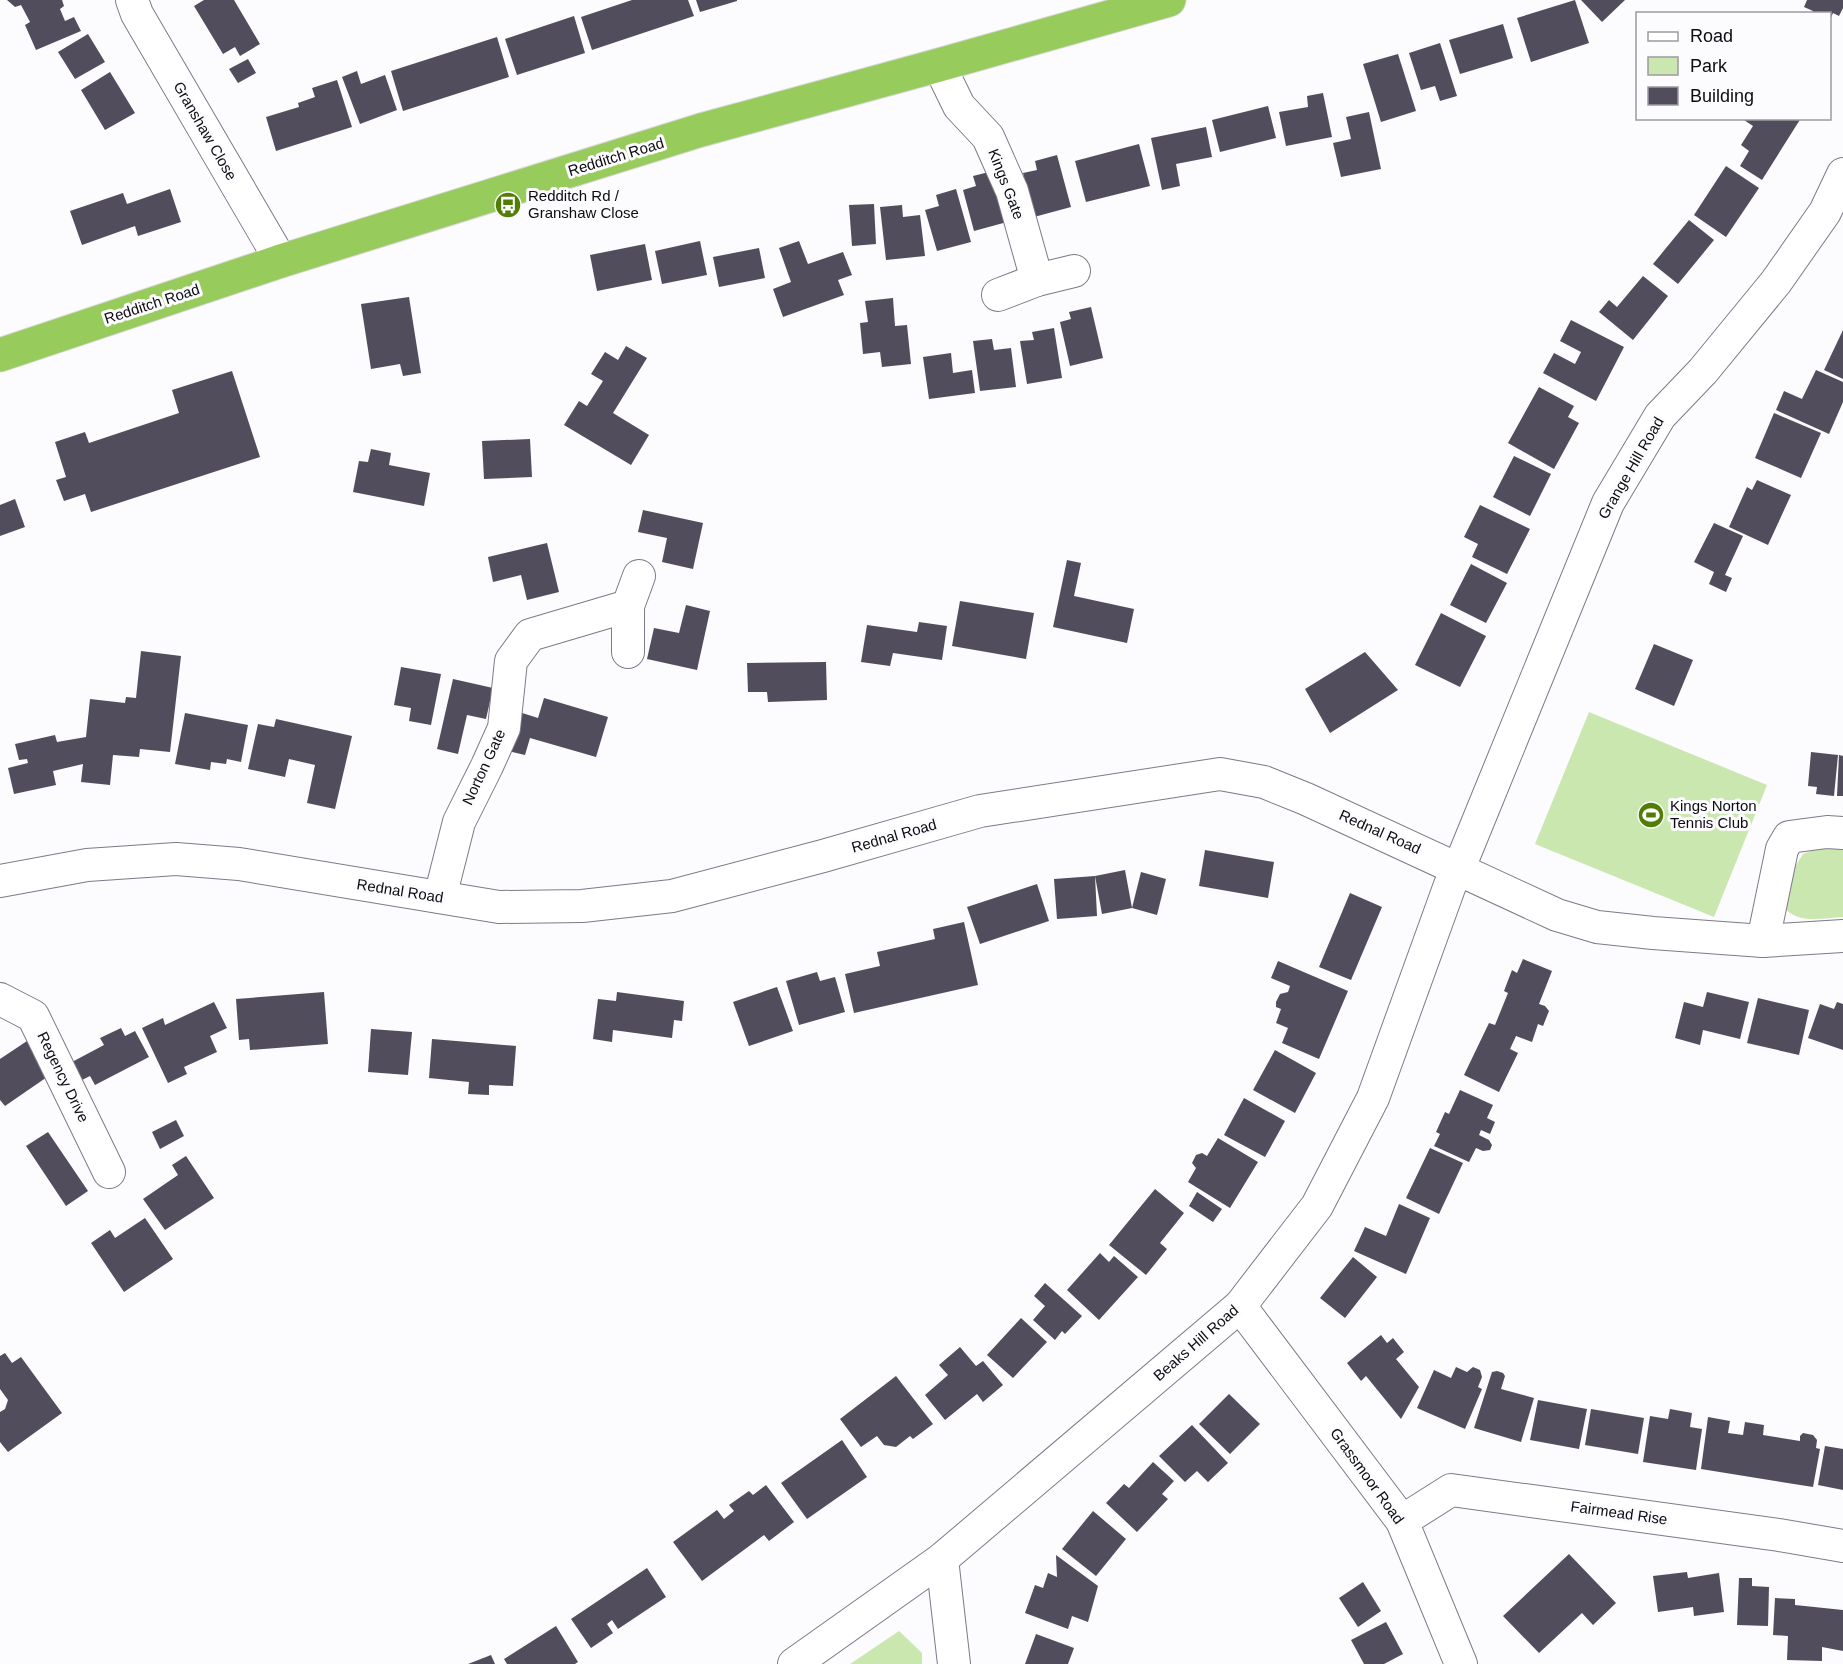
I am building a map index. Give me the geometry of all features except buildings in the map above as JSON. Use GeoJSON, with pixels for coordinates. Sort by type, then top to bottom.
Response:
{"type":"FeatureCollection","features":[{"type":"Feature","properties":{"kind":"highway","name":"Redditch Road"},"geometry":{"type":"LineString","coordinates":[[0,355],[281,261],[701,130],[1168,0]]}},
{"type":"Feature","properties":{"kind":"street","name":"Granshaw Close"},"geometry":{"type":"LineString","coordinates":[[131,5],[281,261]]}},
{"type":"Feature","properties":{"kind":"street","name":"Kings Gate"},"geometry":{"type":"LineString","coordinates":[[939,65],[959,106],[988,138],[993,148],[1012,191],[1037,280]]}},
{"type":"Feature","properties":{"kind":"street","name":"Grange Hill Road"},"geometry":{"type":"LineString","coordinates":[[1459,868],[1608,503],[1660,416],[1703,371],[1776,282],[1825,212],[1843,174]]}},
{"type":"Feature","properties":{"kind":"street"},"geometry":{"type":"LineString","coordinates":[[998,295],[1037,280],[1074,271]]}},
{"type":"Feature","properties":{"kind":"street"},"geometry":{"type":"LineString","coordinates":[[628,652],[628,606],[639,576]]}},
{"type":"Feature","properties":{"kind":"street","name":"Norton Gate"},"geometry":{"type":"LineString","coordinates":[[440,897],[459,822],[504,728],[511,661],[530,635],[628,606]]}},
{"type":"Feature","properties":{"kind":"street","name":"Rednal Road"},"geometry":{"type":"LineString","coordinates":[[0,881],[87,865],[176,859],[239,864],[499,907],[582,906],[672,896],[981,811],[1220,774],[1264,782],[1285,790],[1557,915],[1597,927],[1763,941],[1843,936]]}},
{"type":"Feature","properties":{"kind":"street"},"geometry":{"type":"LineString","coordinates":[[1763,941],[1782,849],[1790,837],[1827,832],[1843,833]]}},
{"type":"Feature","properties":{"kind":"street","name":"Beaks Hill Road"},"geometry":{"type":"LineString","coordinates":[[794,1664],[942,1559],[1240,1306],[1317,1206],[1372,1098],[1450,885],[1459,868]]}},
{"type":"Feature","properties":{"kind":"street","name":"Regency Drive"},"geometry":{"type":"LineString","coordinates":[[0,999],[33,1016],[109,1172]]}},
{"type":"Feature","properties":{"kind":"street","name":"Grassmoor Road"},"geometry":{"type":"LineString","coordinates":[[1240,1306],[1402,1521],[1461,1664]]}},
{"type":"Feature","properties":{"kind":"street","name":"Fairmead Rise"},"geometry":{"type":"LineString","coordinates":[[1402,1521],[1451,1490],[1779,1535],[1843,1546]]}},
{"type":"Feature","properties":{"kind":"street"},"geometry":{"type":"LineString","coordinates":[[942,1559],[954,1664]]}},
{"type":"Feature","properties":{"kind":"green space","name":"Kings Norton Tennis Club"},"geometry":{"type":"Polygon","coordinates":[[[1589,712],[1767,785],[1714,917],[1535,844],[1589,712]]]}},
{"type":"Feature","properties":{"kind":"green space"},"geometry":{"type":"Polygon","coordinates":[[[1830,844],[1843,844],[1843,917],[1810,919],[1795,916],[1783,906],[1793,870],[1803,854],[1830,844]]]}},
{"type":"Feature","properties":{"kind":"green space"},"geometry":{"type":"Polygon","coordinates":[[[899,1631],[922,1653],[922,1664],[850,1664],[899,1631]]]}},
{"type":"Feature","properties":{"kind":"place","name":"Redditch Rd / Granshaw Close"},"geometry":{"type":"Point","coordinates":[508,205]}},
{"type":"Feature","properties":{"kind":"place","name":"Kings Norton Tennis Club"},"geometry":{"type":"Point","coordinates":[1651,815]}}]}
